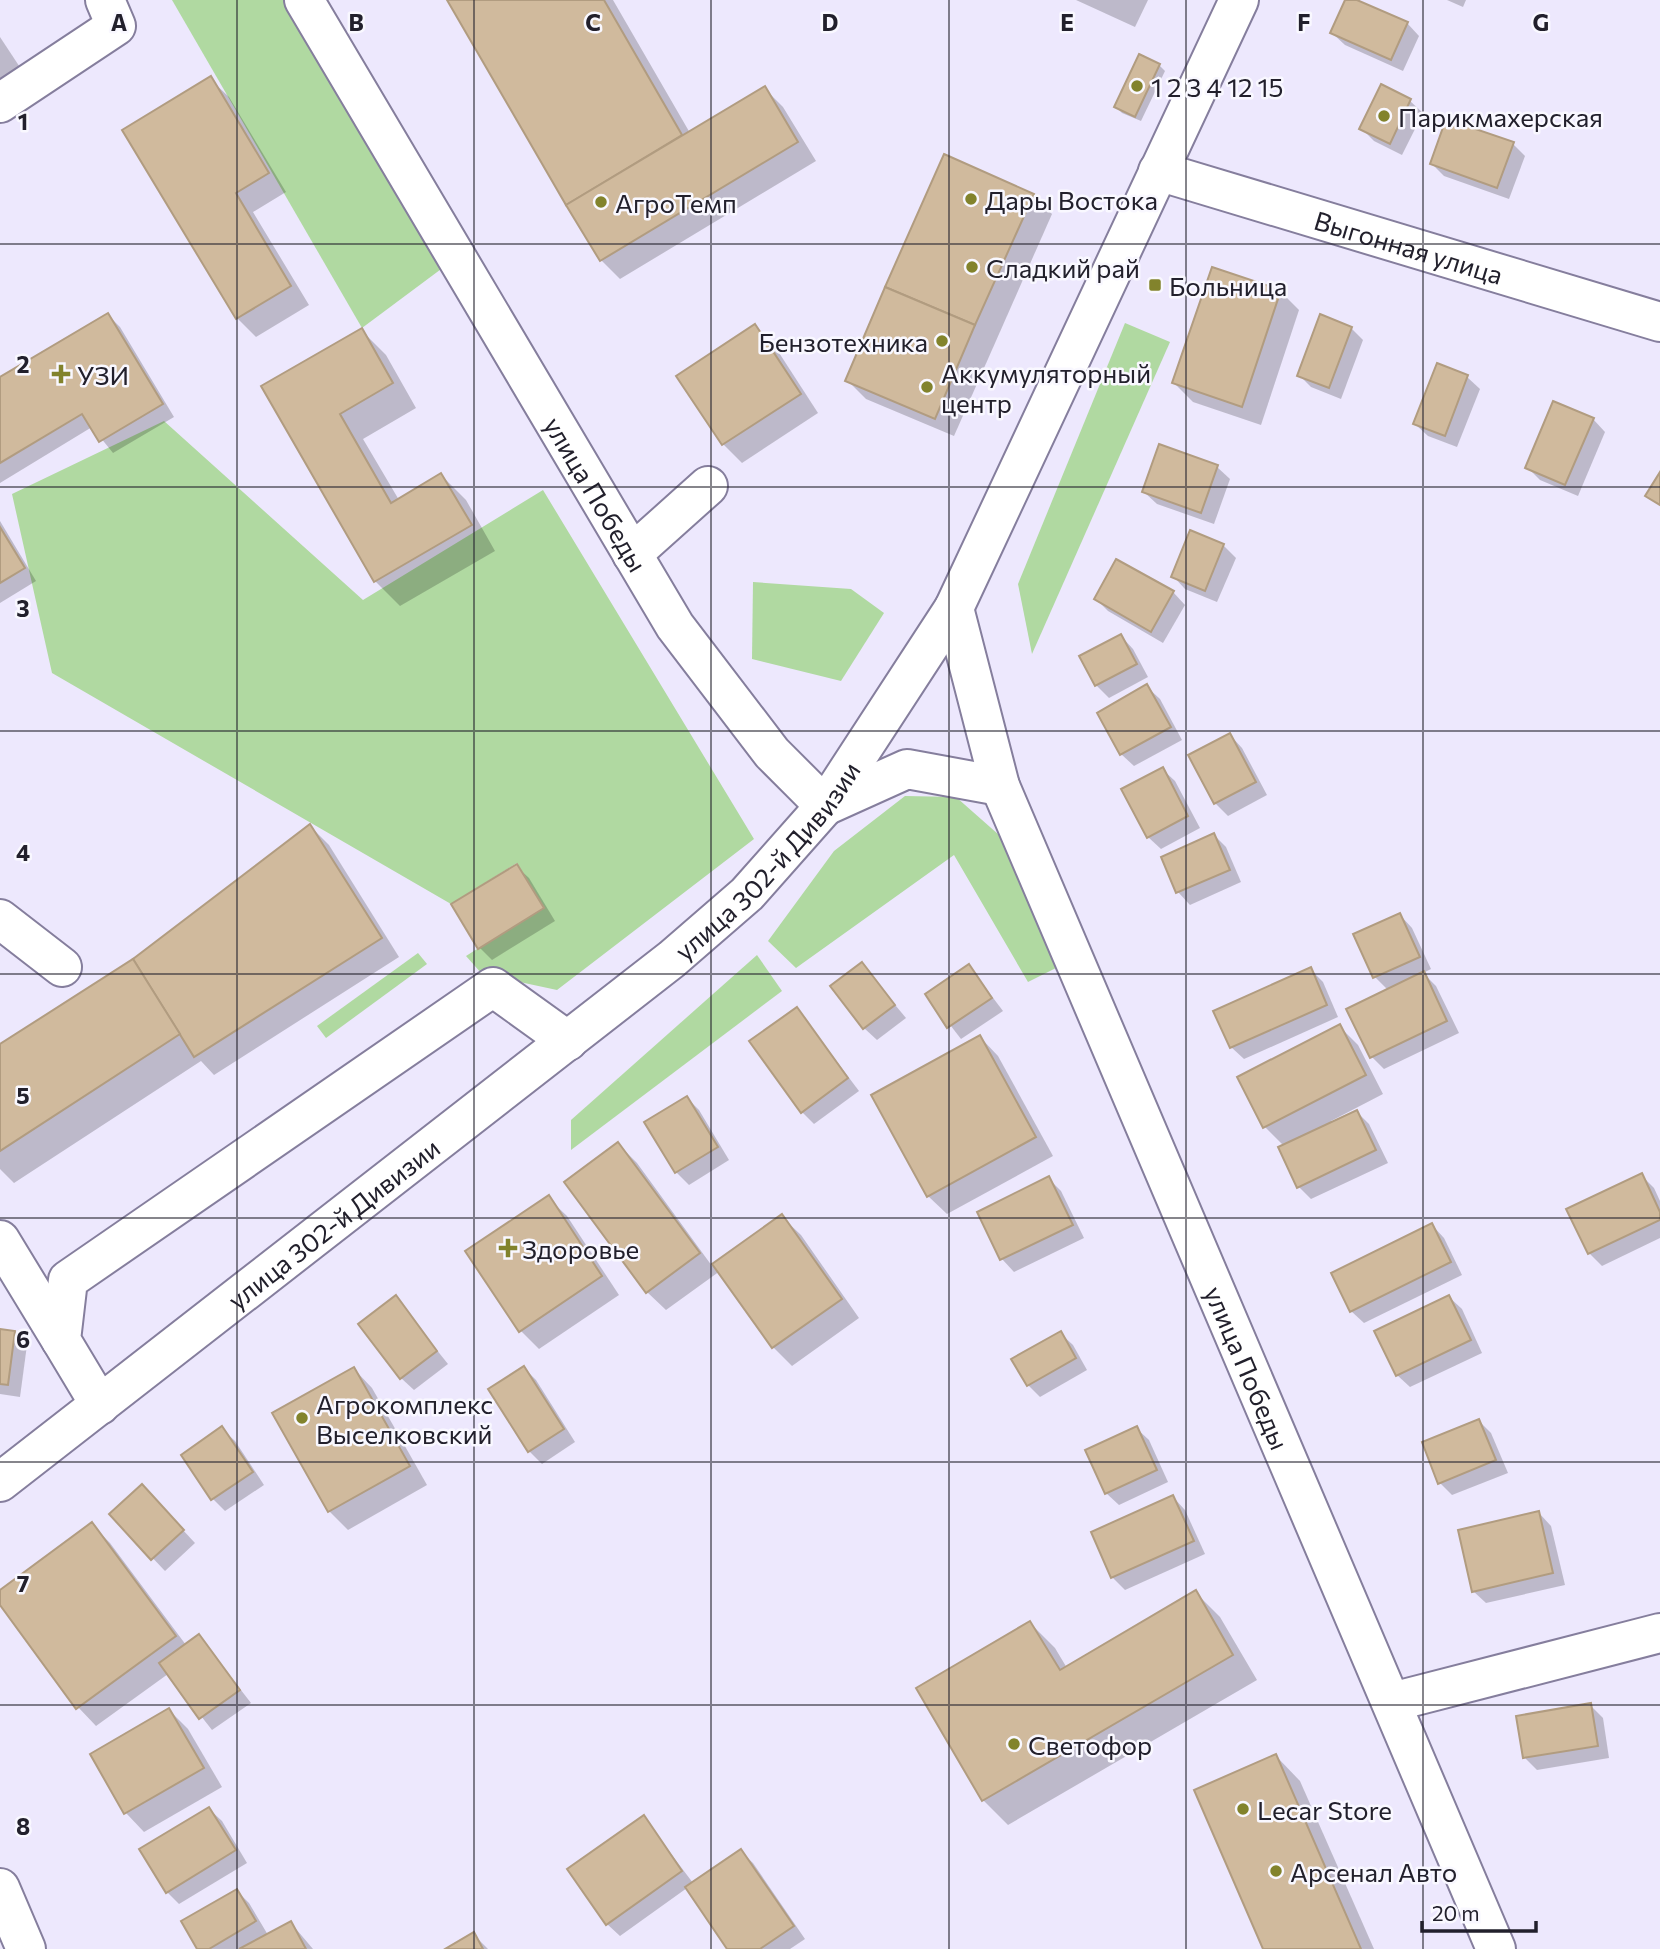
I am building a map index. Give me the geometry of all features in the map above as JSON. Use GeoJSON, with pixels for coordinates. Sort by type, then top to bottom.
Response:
{"type":"FeatureCollection","features":[{"type":"Feature","properties":{"kind":"street"},"geometry":{"type":"LineString","coordinates":[[0,103],[116,26],[105,0]]}},
{"type":"Feature","properties":{"kind":"street","name":"улица Победы"},"geometry":{"type":"LineString","coordinates":[[304,0],[675,626],[772,753],[825,806]]}},
{"type":"Feature","properties":{"kind":"street","name":"улица 302-й Дивизии"},"geometry":{"type":"LineString","coordinates":[[0,1482],[672,960],[747,894],[825,806],[954,608],[1239,0]]}},
{"type":"Feature","properties":{"kind":"street","name":"Выгонная улица"},"geometry":{"type":"LineString","coordinates":[[1158,171],[1660,322]]}},
{"type":"Feature","properties":{"kind":"street"},"geometry":{"type":"LineString","coordinates":[[632,554],[708,486]]}},
{"type":"Feature","properties":{"kind":"street","name":"улица Победы"},"geometry":{"type":"LineString","coordinates":[[954,608],[1000,786],[1496,1949]]}},
{"type":"Feature","properties":{"kind":"street"},"geometry":{"type":"LineString","coordinates":[[825,806],[907,769],[1000,786]]}},
{"type":"Feature","properties":{"kind":"street"},"geometry":{"type":"LineString","coordinates":[[0,919],[62,967]]}},
{"type":"Feature","properties":{"kind":"street"},"geometry":{"type":"LineString","coordinates":[[61,1340],[68,1280],[493,987],[568,1041]]}},
{"type":"Feature","properties":{"kind":"street"},"geometry":{"type":"LineString","coordinates":[[0,1240],[100,1405]]}},
{"type":"Feature","properties":{"kind":"street"},"geometry":{"type":"LineString","coordinates":[[1392,1702],[1660,1633]]}},
{"type":"Feature","properties":{"kind":"street"},"geometry":{"type":"LineString","coordinates":[[0,1888],[26,1949]]}},
{"type":"Feature","properties":{"kind":"green space"},"geometry":{"type":"Polygon","coordinates":[[[172,0],[295,0],[460,255],[362,328],[172,0]]]}},
{"type":"Feature","properties":{"kind":"green space"},"geometry":{"type":"Polygon","coordinates":[[[1125,323],[1170,342],[1032,654],[1018,584],[1125,323]]]}},
{"type":"Feature","properties":{"kind":"green space"},"geometry":{"type":"Polygon","coordinates":[[[164,421],[363,600],[543,490],[754,839],[557,990],[482,974],[466,956],[543,907],[517,863],[451,904],[52,673],[12,494],[164,421]]]}},
{"type":"Feature","properties":{"kind":"green space"},"geometry":{"type":"Polygon","coordinates":[[[753,582],[851,589],[884,613],[841,681],[752,659],[753,582]]]}},
{"type":"Feature","properties":{"kind":"green space"},"geometry":{"type":"Polygon","coordinates":[[[905,796],[956,797],[1007,842],[1064,964],[1028,982],[954,855],[796,968],[768,941],[834,851],[905,796]]]}},
{"type":"Feature","properties":{"kind":"green space"},"geometry":{"type":"Polygon","coordinates":[[[418,953],[427,964],[326,1038],[317,1026],[418,953]]]}},
{"type":"Feature","properties":{"kind":"green space"},"geometry":{"type":"Polygon","coordinates":[[[757,955],[782,991],[571,1150],[571,1120],[757,955]]]}},
{"type":"Feature","properties":{"kind":"building"},"geometry":{"type":"Polygon","coordinates":[[[447,0],[604,0],[682,135],[566,205],[447,0]]]}},
{"type":"Feature","properties":{"kind":"building"},"geometry":{"type":"Polygon","coordinates":[[[1345,0],[1357,0],[1408,22],[1391,60],[1330,33],[1345,0]]]}},
{"type":"Feature","properties":{"kind":"building","name":"1 2 3 4 12 15"},"geometry":{"type":"Polygon","coordinates":[[[1139,54],[1160,64],[1135,117],[1114,107],[1139,54]]]}},
{"type":"Feature","properties":{"kind":"building"},"geometry":{"type":"Polygon","coordinates":[[[211,76],[269,173],[236,193],[291,286],[236,319],[122,130],[211,76]]]}},
{"type":"Feature","properties":{"kind":"building"},"geometry":{"type":"Polygon","coordinates":[[[1381,84],[1411,99],[1390,144],[1359,129],[1381,84]]]}},
{"type":"Feature","properties":{"kind":"building"},"geometry":{"type":"Polygon","coordinates":[[[765,86],[798,142],[600,261],[566,205],[765,86]]]}},
{"type":"Feature","properties":{"kind":"building"},"geometry":{"type":"Polygon","coordinates":[[[1446,119],[1514,142],[1497,188],[1430,164],[1446,119]]]}},
{"type":"Feature","properties":{"kind":"building"},"geometry":{"type":"Polygon","coordinates":[[[944,154],[1034,194],[975,325],[885,287],[944,154]]]}},
{"type":"Feature","properties":{"kind":"building"},"geometry":{"type":"Polygon","coordinates":[[[1212,267],[1281,290],[1242,407],[1172,383],[1212,267]]]}},
{"type":"Feature","properties":{"kind":"building"},"geometry":{"type":"Polygon","coordinates":[[[885,287],[975,325],[935,419],[845,381],[885,287]]]}},
{"type":"Feature","properties":{"kind":"building"},"geometry":{"type":"Polygon","coordinates":[[[108,313],[163,404],[99,442],[82,414],[0,463],[0,377],[108,313]]]}},
{"type":"Feature","properties":{"kind":"building"},"geometry":{"type":"Polygon","coordinates":[[[1320,314],[1352,327],[1329,388],[1297,376],[1320,314]]]}},
{"type":"Feature","properties":{"kind":"building"},"geometry":{"type":"Polygon","coordinates":[[[755,324],[801,394],[722,445],[676,376],[755,324]]]}},
{"type":"Feature","properties":{"kind":"building"},"geometry":{"type":"Polygon","coordinates":[[[362,328],[393,383],[340,414],[391,503],[441,473],[472,525],[374,582],[261,386],[362,328]]]}},
{"type":"Feature","properties":{"kind":"building"},"geometry":{"type":"Polygon","coordinates":[[[1437,363],[1468,375],[1445,436],[1413,424],[1437,363]]]}},
{"type":"Feature","properties":{"kind":"building"},"geometry":{"type":"Polygon","coordinates":[[[1553,401],[1594,418],[1565,485],[1525,468],[1553,401]]]}},
{"type":"Feature","properties":{"kind":"building"},"geometry":{"type":"Polygon","coordinates":[[[1159,444],[1218,465],[1201,513],[1142,492],[1159,444]]]}},
{"type":"Feature","properties":{"kind":"building"},"geometry":{"type":"Polygon","coordinates":[[[1660,472],[1660,505],[1645,496],[1660,472]]]}},
{"type":"Feature","properties":{"kind":"building"},"geometry":{"type":"Polygon","coordinates":[[[0,527],[25,568],[0,583],[0,527]]]}},
{"type":"Feature","properties":{"kind":"building"},"geometry":{"type":"Polygon","coordinates":[[[1190,530],[1224,544],[1205,591],[1171,577],[1190,530]]]}},
{"type":"Feature","properties":{"kind":"building"},"geometry":{"type":"Polygon","coordinates":[[[1116,559],[1174,591],[1151,632],[1094,599],[1116,559]]]}},
{"type":"Feature","properties":{"kind":"building"},"geometry":{"type":"Polygon","coordinates":[[[1121,634],[1137,664],[1095,686],[1079,656],[1121,634]]]}},
{"type":"Feature","properties":{"kind":"building"},"geometry":{"type":"Polygon","coordinates":[[[1147,684],[1171,727],[1120,755],[1097,713],[1147,684]]]}},
{"type":"Feature","properties":{"kind":"building"},"geometry":{"type":"Polygon","coordinates":[[[1230,733],[1256,782],[1214,804],[1188,755],[1230,733]]]}},
{"type":"Feature","properties":{"kind":"building"},"geometry":{"type":"Polygon","coordinates":[[[1163,767],[1188,816],[1147,838],[1121,789],[1163,767]]]}},
{"type":"Feature","properties":{"kind":"building"},"geometry":{"type":"Polygon","coordinates":[[[310,824],[382,938],[194,1057],[133,959],[310,824]]]}},
{"type":"Feature","properties":{"kind":"building"},"geometry":{"type":"Polygon","coordinates":[[[1214,833],[1230,870],[1176,893],[1161,857],[1214,833]]]}},
{"type":"Feature","properties":{"kind":"building"},"geometry":{"type":"Polygon","coordinates":[[[517,864],[544,908],[478,949],[451,904],[517,864]]]}},
{"type":"Feature","properties":{"kind":"building"},"geometry":{"type":"Polygon","coordinates":[[[1400,913],[1420,957],[1373,978],[1353,934],[1400,913]]]}},
{"type":"Feature","properties":{"kind":"building"},"geometry":{"type":"Polygon","coordinates":[[[133,959],[180,1034],[0,1151],[0,1044],[133,959]]]}},
{"type":"Feature","properties":{"kind":"building"},"geometry":{"type":"Polygon","coordinates":[[[862,962],[895,1005],[863,1029],[830,986],[862,962]]]}},
{"type":"Feature","properties":{"kind":"building"},"geometry":{"type":"Polygon","coordinates":[[[969,964],[992,998],[947,1028],[925,994],[969,964]]]}},
{"type":"Feature","properties":{"kind":"building"},"geometry":{"type":"Polygon","coordinates":[[[1311,967],[1327,1005],[1230,1048],[1213,1011],[1311,967]]]}},
{"type":"Feature","properties":{"kind":"building"},"geometry":{"type":"Polygon","coordinates":[[[1424,971],[1447,1021],[1370,1058],[1346,1009],[1424,971]]]}},
{"type":"Feature","properties":{"kind":"building"},"geometry":{"type":"Polygon","coordinates":[[[797,1007],[848,1078],[801,1113],[749,1041],[797,1007]]]}},
{"type":"Feature","properties":{"kind":"building"},"geometry":{"type":"Polygon","coordinates":[[[1340,1024],[1366,1075],[1263,1128],[1237,1077],[1340,1024]]]}},
{"type":"Feature","properties":{"kind":"building"},"geometry":{"type":"Polygon","coordinates":[[[980,1035],[1036,1137],[927,1197],[871,1095],[980,1035]]]}},
{"type":"Feature","properties":{"kind":"building"},"geometry":{"type":"Polygon","coordinates":[[[687,1096],[718,1147],[675,1173],[644,1122],[687,1096]]]}},
{"type":"Feature","properties":{"kind":"building"},"geometry":{"type":"Polygon","coordinates":[[[1357,1110],[1376,1150],[1297,1188],[1278,1147],[1357,1110]]]}},
{"type":"Feature","properties":{"kind":"building"},"geometry":{"type":"Polygon","coordinates":[[[618,1142],[700,1253],[646,1293],[564,1182],[618,1142]]]}},
{"type":"Feature","properties":{"kind":"building"},"geometry":{"type":"Polygon","coordinates":[[[1642,1173],[1660,1212],[1660,1220],[1588,1254],[1566,1209],[1642,1173]]]}},
{"type":"Feature","properties":{"kind":"building"},"geometry":{"type":"Polygon","coordinates":[[[1049,1176],[1073,1225],[1000,1260],[977,1212],[1049,1176]]]}},
{"type":"Feature","properties":{"kind":"building"},"geometry":{"type":"Polygon","coordinates":[[[549,1195],[602,1276],[519,1332],[465,1251],[549,1195]]]}},
{"type":"Feature","properties":{"kind":"building"},"geometry":{"type":"Polygon","coordinates":[[[782,1214],[842,1299],[772,1348],[712,1264],[782,1214]]]}},
{"type":"Feature","properties":{"kind":"building"},"geometry":{"type":"Polygon","coordinates":[[[1432,1223],[1451,1262],[1350,1312],[1331,1273],[1432,1223]]]}},
{"type":"Feature","properties":{"kind":"building"},"geometry":{"type":"Polygon","coordinates":[[[396,1295],[437,1351],[400,1379],[358,1324],[396,1295]]]}},
{"type":"Feature","properties":{"kind":"building"},"geometry":{"type":"Polygon","coordinates":[[[1449,1295],[1471,1340],[1396,1376],[1374,1331],[1449,1295]]]}},
{"type":"Feature","properties":{"kind":"building"},"geometry":{"type":"Polygon","coordinates":[[[0,1329],[15,1331],[8,1385],[0,1384],[0,1329]]]}},
{"type":"Feature","properties":{"kind":"building"},"geometry":{"type":"Polygon","coordinates":[[[1061,1331],[1076,1358],[1027,1386],[1011,1359],[1061,1331]]]}},
{"type":"Feature","properties":{"kind":"building"},"geometry":{"type":"Polygon","coordinates":[[[524,1366],[564,1429],[528,1452],[488,1389],[524,1366]]]}},
{"type":"Feature","properties":{"kind":"building"},"geometry":{"type":"Polygon","coordinates":[[[354,1367],[410,1466],[328,1512],[272,1413],[354,1367]]]}},
{"type":"Feature","properties":{"kind":"building"},"geometry":{"type":"Polygon","coordinates":[[[1479,1419],[1496,1460],[1438,1484],[1422,1442],[1479,1419]]]}},
{"type":"Feature","properties":{"kind":"building"},"geometry":{"type":"Polygon","coordinates":[[[222,1426],[253,1472],[211,1500],[181,1455],[222,1426]]]}},
{"type":"Feature","properties":{"kind":"building"},"geometry":{"type":"Polygon","coordinates":[[[1137,1426],[1157,1470],[1105,1494],[1085,1450],[1137,1426]]]}},
{"type":"Feature","properties":{"kind":"building"},"geometry":{"type":"Polygon","coordinates":[[[142,1484],[184,1530],[151,1560],[109,1514],[142,1484]]]}},
{"type":"Feature","properties":{"kind":"building"},"geometry":{"type":"Polygon","coordinates":[[[1173,1495],[1194,1541],[1111,1578],[1091,1532],[1173,1495]]]}},
{"type":"Feature","properties":{"kind":"building"},"geometry":{"type":"Polygon","coordinates":[[[1539,1511],[1553,1573],[1472,1592],[1458,1530],[1539,1511]]]}},
{"type":"Feature","properties":{"kind":"building"},"geometry":{"type":"Polygon","coordinates":[[[92,1522],[176,1636],[76,1709],[0,1605],[0,1590],[92,1522]]]}},
{"type":"Feature","properties":{"kind":"building","name":"Светофор"},"geometry":{"type":"Polygon","coordinates":[[[1196,1590],[1233,1655],[982,1801],[916,1688],[1030,1621],[1060,1670],[1196,1590]]]}},
{"type":"Feature","properties":{"kind":"building"},"geometry":{"type":"Polygon","coordinates":[[[199,1634],[240,1690],[199,1719],[159,1663],[199,1634]]]}},
{"type":"Feature","properties":{"kind":"building"},"geometry":{"type":"Polygon","coordinates":[[[1591,1703],[1598,1746],[1523,1758],[1516,1716],[1591,1703]]]}},
{"type":"Feature","properties":{"kind":"building"},"geometry":{"type":"Polygon","coordinates":[[[169,1708],[204,1768],[124,1814],[90,1754],[169,1708]]]}},
{"type":"Feature","properties":{"kind":"building"},"geometry":{"type":"Polygon","coordinates":[[[1276,1754],[1361,1949],[1263,1949],[1194,1790],[1276,1754]]]}},
{"type":"Feature","properties":{"kind":"building"},"geometry":{"type":"Polygon","coordinates":[[[209,1807],[236,1850],[166,1893],[139,1849],[209,1807]]]}},
{"type":"Feature","properties":{"kind":"building"},"geometry":{"type":"Polygon","coordinates":[[[644,1815],[682,1871],[606,1925],[567,1869],[644,1815]]]}},
{"type":"Feature","properties":{"kind":"building"},"geometry":{"type":"Polygon","coordinates":[[[741,1849],[794,1926],[760,1949],[727,1949],[685,1887],[741,1849]]]}},
{"type":"Feature","properties":{"kind":"building"},"geometry":{"type":"Polygon","coordinates":[[[237,1889],[256,1921],[209,1949],[197,1949],[181,1921],[237,1889]]]}},
{"type":"Feature","properties":{"kind":"building"},"geometry":{"type":"Polygon","coordinates":[[[291,1921],[306,1949],[239,1949],[291,1921]]]}},
{"type":"Feature","properties":{"kind":"building"},"geometry":{"type":"Polygon","coordinates":[[[474,1932],[483,1949],[445,1949],[474,1932]]]}},
{"type":"Feature","properties":{"kind":"place","name":"1 2 3 4 12 15"},"geometry":{"type":"Point","coordinates":[1137,86]}},
{"type":"Feature","properties":{"kind":"place","name":"Парикмахерская"},"geometry":{"type":"Point","coordinates":[1384,116]}},
{"type":"Feature","properties":{"kind":"place","name":"Дары Востока"},"geometry":{"type":"Point","coordinates":[971,199]}},
{"type":"Feature","properties":{"kind":"place","name":"АгроТемп"},"geometry":{"type":"Point","coordinates":[601,202]}},
{"type":"Feature","properties":{"kind":"place","name":"Сладкий рай"},"geometry":{"type":"Point","coordinates":[972,267]}},
{"type":"Feature","properties":{"kind":"place","name":"Больница"},"geometry":{"type":"Point","coordinates":[1155,285]}},
{"type":"Feature","properties":{"kind":"place","name":"Бензотехника"},"geometry":{"type":"Point","coordinates":[942,341]}},
{"type":"Feature","properties":{"kind":"place","name":"УЗИ"},"geometry":{"type":"Point","coordinates":[61,374]}},
{"type":"Feature","properties":{"kind":"place","name":"Аккумуляторный центр"},"geometry":{"type":"Point","coordinates":[927,387]}},
{"type":"Feature","properties":{"kind":"place","name":"Здоровье"},"geometry":{"type":"Point","coordinates":[508,1248]}},
{"type":"Feature","properties":{"kind":"place","name":"Агрокомплекс Выселковский"},"geometry":{"type":"Point","coordinates":[302,1418]}},
{"type":"Feature","properties":{"kind":"place","name":"Светофор"},"geometry":{"type":"Point","coordinates":[1014,1744]}},
{"type":"Feature","properties":{"kind":"place","name":"Lecar Store"},"geometry":{"type":"Point","coordinates":[1243,1809]}},
{"type":"Feature","properties":{"kind":"place","name":"Арсенал Авто"},"geometry":{"type":"Point","coordinates":[1276,1871]}}]}
